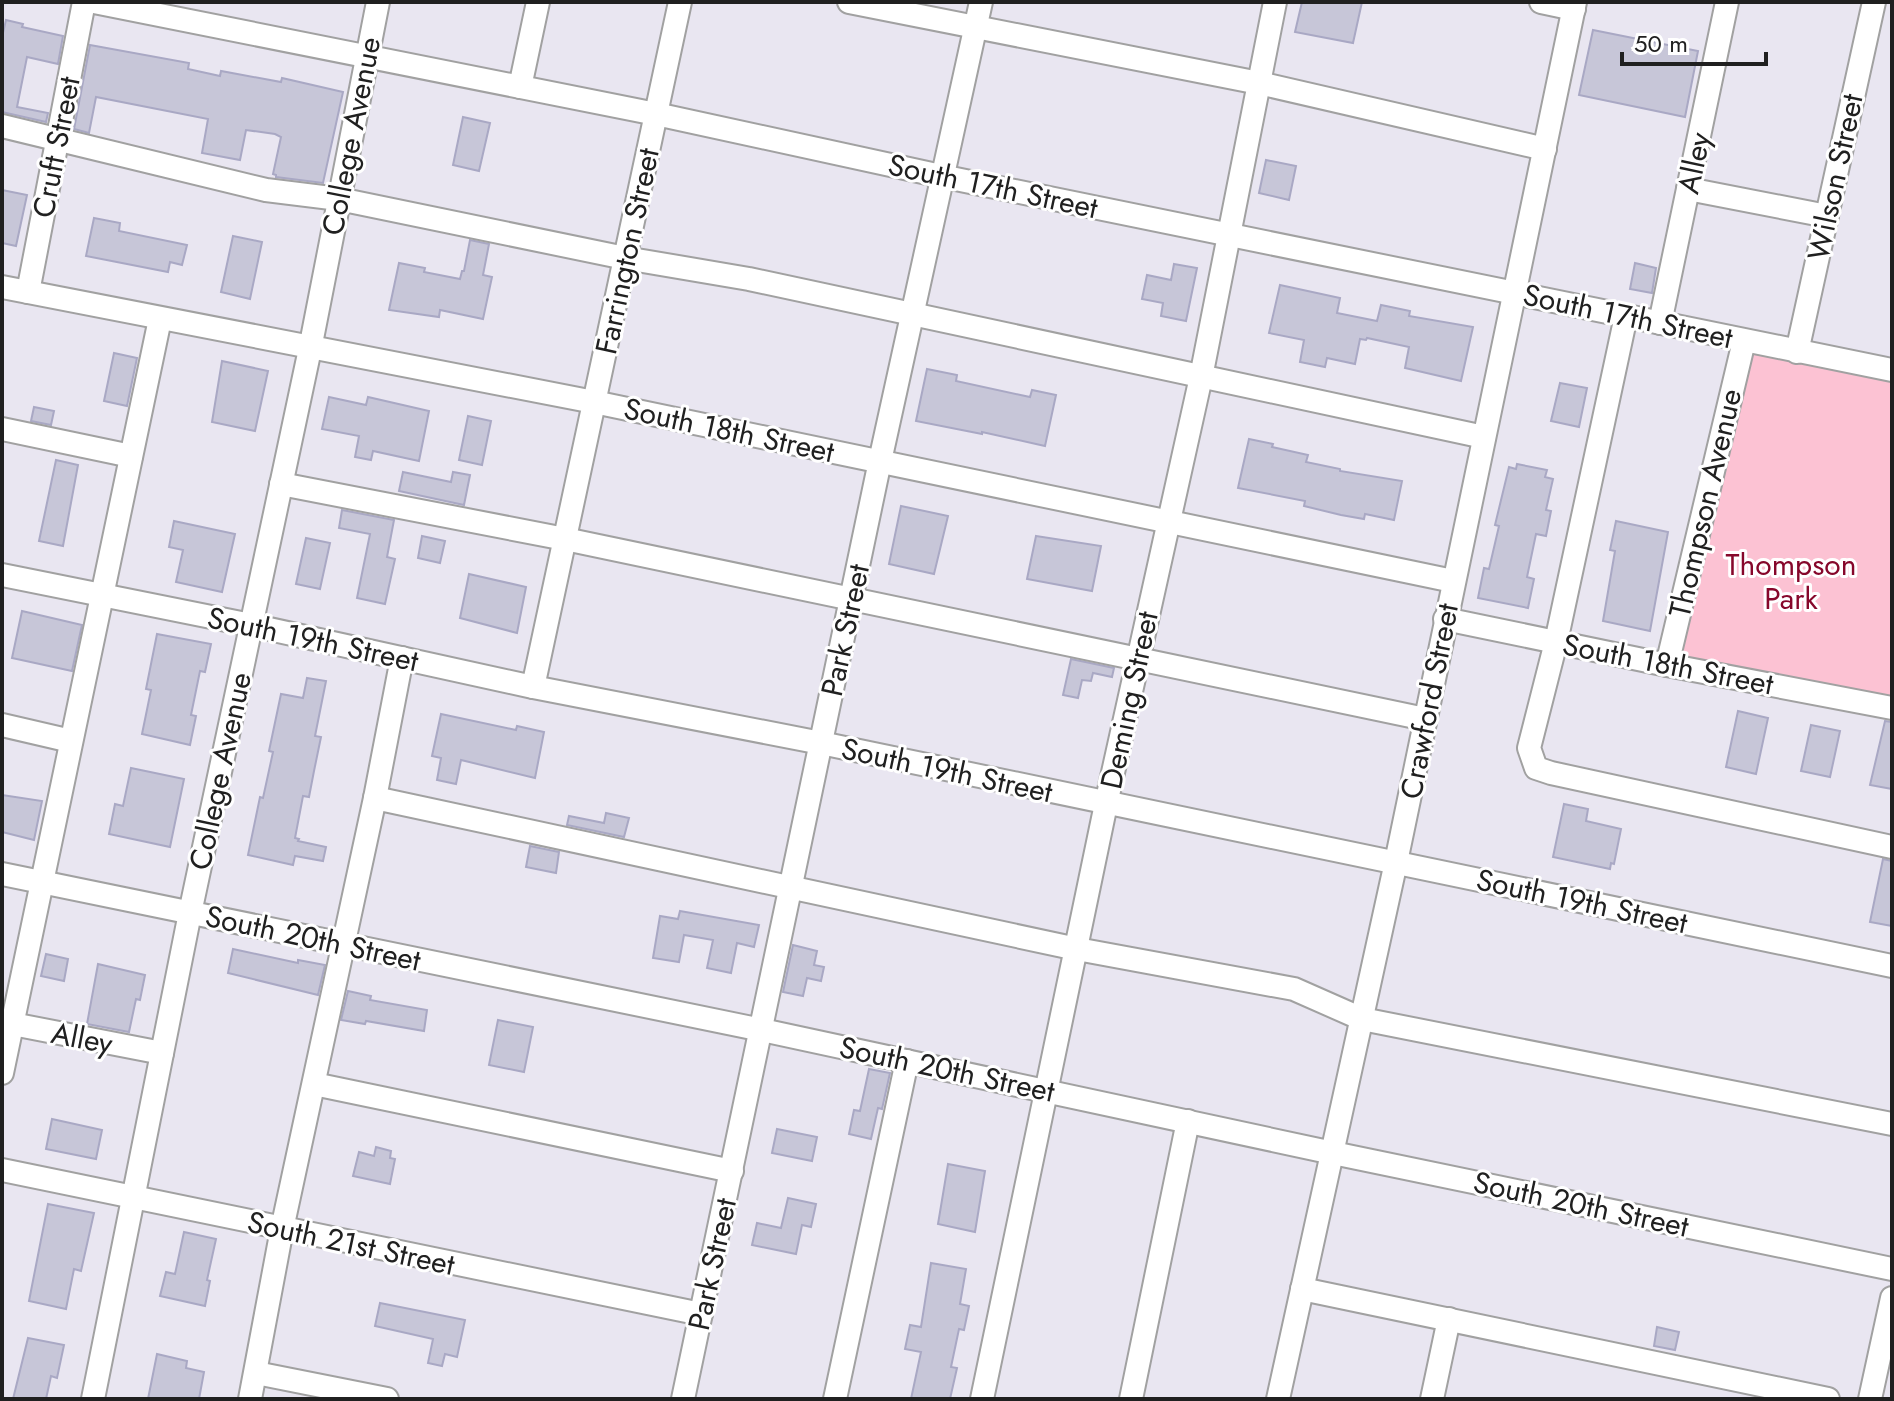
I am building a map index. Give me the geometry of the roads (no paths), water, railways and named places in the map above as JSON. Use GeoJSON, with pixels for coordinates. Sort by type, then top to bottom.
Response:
{"type":"FeatureCollection","features":[{"type":"Feature","properties":{"kind":"street","name":"Cruft Street"},"geometry":{"type":"LineString","coordinates":[[28,292],[84,2]]}},
{"type":"Feature","properties":{"kind":"street","name":"South 17th Street"},"geometry":{"type":"LineString","coordinates":[[94,2],[656,114],[941,176],[1892,370]]}},
{"type":"Feature","properties":{"kind":"street","name":"College Avenue"},"geometry":{"type":"LineString","coordinates":[[93,1399],[190,913],[310,349],[378,2]]}},
{"type":"Feature","properties":{"kind":"street"},"geometry":{"type":"LineString","coordinates":[[520,87],[538,2]]}},
{"type":"Feature","properties":{"kind":"street","name":"Farrington Street"},"geometry":{"type":"LineString","coordinates":[[533,687],[680,2]]}},
{"type":"Feature","properties":{"kind":"street"},"geometry":{"type":"LineString","coordinates":[[849,2],[1259,83],[1545,149]]}},
{"type":"Feature","properties":{"kind":"street","name":"Park Street"},"geometry":{"type":"LineString","coordinates":[[683,1399],[911,315],[981,2]]}},
{"type":"Feature","properties":{"kind":"street","name":"Deming Street"},"geometry":{"type":"LineString","coordinates":[[982,1399],[1106,804],[1201,377],[1275,2]]}},
{"type":"Feature","properties":{"kind":"street"},"geometry":{"type":"LineString","coordinates":[[1541,2],[1575,5]]}},
{"type":"Feature","properties":{"kind":"street","name":"Alley"},"geometry":{"type":"LineString","coordinates":[[1660,323],[1727,2]]}},
{"type":"Feature","properties":{"kind":"street","name":"Wilson Street"},"geometry":{"type":"LineString","coordinates":[[1797,352],[1874,2]]}},
{"type":"Feature","properties":{"kind":"street","name":"Crawford Street"},"geometry":{"type":"LineString","coordinates":[[1278,1399],[1396,862],[1575,5]]}},
{"type":"Feature","properties":{"kind":"street"},"geometry":{"type":"LineString","coordinates":[[2,126],[266,190],[339,199],[625,258],[749,279],[1484,437]]}},
{"type":"Feature","properties":{"kind":"street"},"geometry":{"type":"LineString","coordinates":[[1688,189],[1827,216]]}},
{"type":"Feature","properties":{"kind":"street","name":"South 18th Street"},"geometry":{"type":"LineString","coordinates":[[2,287],[594,402],[1453,581]]}},
{"type":"Feature","properties":{"kind":"street"},"geometry":{"type":"LineString","coordinates":[[1626,316],[1556,642],[1529,748],[1536,768],[1892,847]]}},
{"type":"Feature","properties":{"kind":"street"},"geometry":{"type":"LineString","coordinates":[[2,1073],[7,1023],[42,882],[160,319]]}},
{"type":"Feature","properties":{"kind":"street","name":"Thompson Avenue"},"geometry":{"type":"LineString","coordinates":[[1667,665],[1744,341]]}},
{"type":"Feature","properties":{"kind":"street"},"geometry":{"type":"LineString","coordinates":[[2,429],[131,456]]}},
{"type":"Feature","properties":{"kind":"street"},"geometry":{"type":"LineString","coordinates":[[281,484],[565,539],[1425,719]]}},
{"type":"Feature","properties":{"kind":"street","name":"South 19th Street"},"geometry":{"type":"LineString","coordinates":[[2,575],[1892,966]]}},
{"type":"Feature","properties":{"kind":"street","name":"South 18th Street"},"geometry":{"type":"LineString","coordinates":[[1445,619],[1892,708]]}},
{"type":"Feature","properties":{"kind":"street"},"geometry":{"type":"LineString","coordinates":[[250,1399],[282,1229],[402,658]]}},
{"type":"Feature","properties":{"kind":"street"},"geometry":{"type":"LineString","coordinates":[[2,725],[71,741]]}},
{"type":"Feature","properties":{"kind":"street"},"geometry":{"type":"LineString","coordinates":[[375,798],[1077,949],[1294,989],[1362,1019],[1892,1124]]}},
{"type":"Feature","properties":{"kind":"street","name":"South 20th Street"},"geometry":{"type":"LineString","coordinates":[[2,874],[762,1030],[1892,1269]]}},
{"type":"Feature","properties":{"kind":"street","name":"Alley"},"geometry":{"type":"LineString","coordinates":[[7,1023],[162,1053]]}},
{"type":"Feature","properties":{"kind":"street"},"geometry":{"type":"LineString","coordinates":[[835,1399],[907,1061]]}},
{"type":"Feature","properties":{"kind":"street"},"geometry":{"type":"LineString","coordinates":[[314,1084],[732,1171]]}},
{"type":"Feature","properties":{"kind":"street"},"geometry":{"type":"LineString","coordinates":[[1131,1399],[1188,1121]]}},
{"type":"Feature","properties":{"kind":"street","name":"South 21st Street"},"geometry":{"type":"LineString","coordinates":[[2,1170],[701,1314]]}},
{"type":"Feature","properties":{"kind":"street"},"geometry":{"type":"LineString","coordinates":[[1302,1289],[1828,1399]]}},
{"type":"Feature","properties":{"kind":"street"},"geometry":{"type":"LineString","coordinates":[[1870,1399],[1892,1298]]}},
{"type":"Feature","properties":{"kind":"street"},"geometry":{"type":"LineString","coordinates":[[1432,1399],[1449,1319]]}},
{"type":"Feature","properties":{"kind":"street"},"geometry":{"type":"LineString","coordinates":[[256,1373],[387,1399]]}},
{"type":"Feature","properties":{"kind":"park label","name":"Thompson Park"},"geometry":{"type":"Point","coordinates":[1791,581]}}]}
